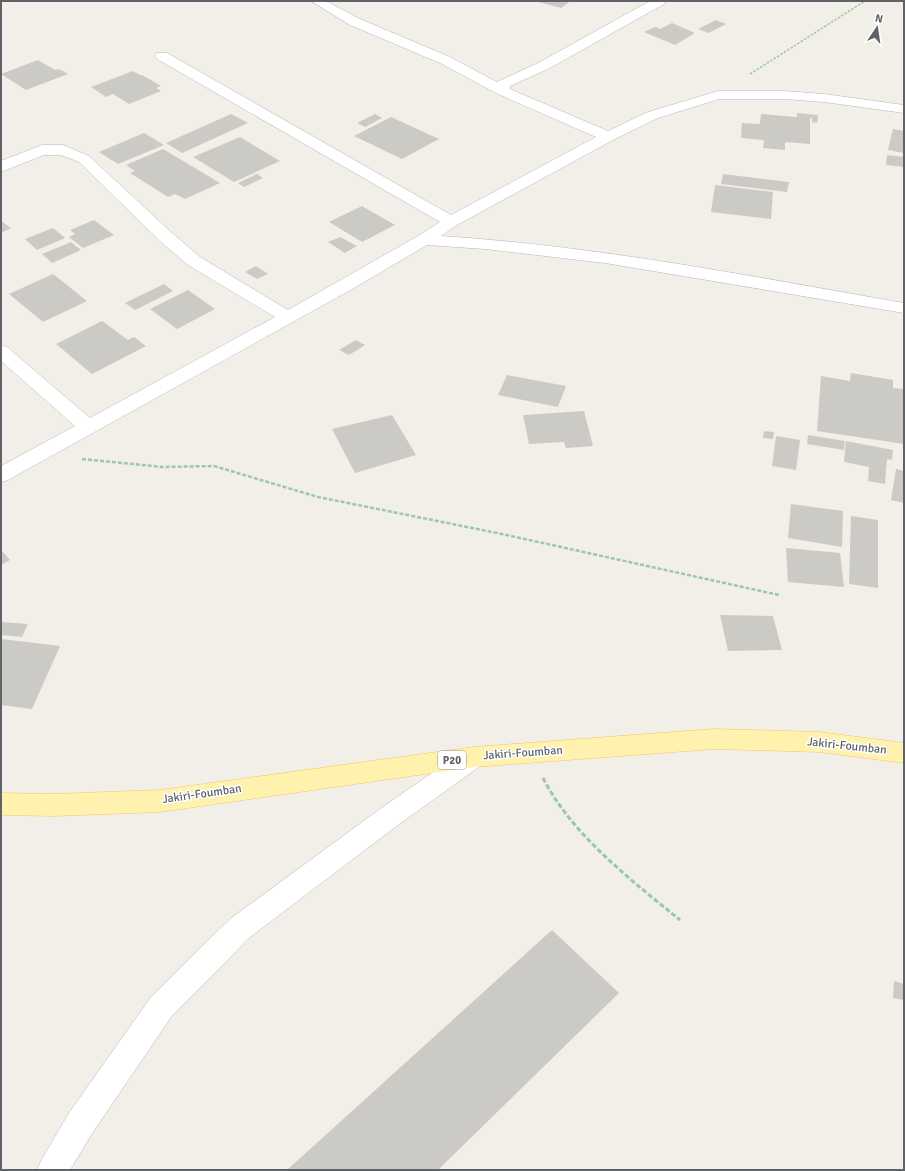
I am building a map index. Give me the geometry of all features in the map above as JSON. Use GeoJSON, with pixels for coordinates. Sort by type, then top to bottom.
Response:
{"type":"FeatureCollection","features":[{"type":"Feature","properties":{"kind":"main road","name":"Jakiri-Foumban"},"geometry":{"type":"LineString","coordinates":[[1,804],[54,805],[160,801],[474,757],[714,739],[820,742],[904,753]]}},
{"type":"Feature","properties":{"kind":"street"},"geometry":{"type":"LineString","coordinates":[[317,1],[355,22],[444,60],[503,91],[608,137]]}},
{"type":"Feature","properties":{"kind":"street"},"geometry":{"type":"LineString","coordinates":[[503,91],[503,84],[545,65],[659,1]]}},
{"type":"Feature","properties":{"kind":"street"},"geometry":{"type":"LineString","coordinates":[[162,56],[451,222]]}},
{"type":"Feature","properties":{"kind":"street"},"geometry":{"type":"LineString","coordinates":[[1,475],[288,317],[424,240],[451,222],[608,137],[653,115],[718,95],[824,98],[904,109]]}},
{"type":"Feature","properties":{"kind":"street"},"geometry":{"type":"LineString","coordinates":[[1,167],[42,150],[63,150],[84,159],[167,238],[194,261],[288,317]]}},
{"type":"Feature","properties":{"kind":"street"},"geometry":{"type":"LineString","coordinates":[[424,240],[523,246],[598,256],[904,308]]}},
{"type":"Feature","properties":{"kind":"street"},"geometry":{"type":"LineString","coordinates":[[1,351],[88,426]]}},
{"type":"Feature","properties":{"kind":"street"},"geometry":{"type":"LineString","coordinates":[[53,1170],[80,1124],[161,1007],[240,928],[389,817],[474,757]]}},
{"type":"Feature","properties":{"kind":"path"},"geometry":{"type":"LineString","coordinates":[[718,95],[865,1]]}},
{"type":"Feature","properties":{"kind":"path"},"geometry":{"type":"LineString","coordinates":[[39,454],[163,467],[214,466],[318,497],[502,534],[779,594]]}},
{"type":"Feature","properties":{"kind":"path"},"geometry":{"type":"LineString","coordinates":[[527,752],[552,796],[604,857],[680,920]]}},
{"type":"Feature","properties":{"kind":"building"},"geometry":{"type":"Polygon","coordinates":[[[535,1],[571,1],[561,8],[535,1]]]}},
{"type":"Feature","properties":{"kind":"building"},"geometry":{"type":"Polygon","coordinates":[[[716,20],[726,24],[709,33],[698,29],[716,20]]]}},
{"type":"Feature","properties":{"kind":"building"},"geometry":{"type":"Polygon","coordinates":[[[672,23],[695,33],[675,45],[644,32],[655,27],[660,29],[672,23]]]}},
{"type":"Feature","properties":{"kind":"building"},"geometry":{"type":"Polygon","coordinates":[[[38,60],[55,70],[59,69],[68,74],[26,90],[1,74],[38,60]]]}},
{"type":"Feature","properties":{"kind":"building"},"geometry":{"type":"Polygon","coordinates":[[[133,71],[161,86],[156,88],[161,91],[129,104],[113,94],[106,97],[91,87],[133,71]]]}},
{"type":"Feature","properties":{"kind":"building"},"geometry":{"type":"Polygon","coordinates":[[[797,113],[818,115],[817,123],[812,122],[812,118],[810,118],[810,144],[785,142],[785,150],[763,148],[764,140],[741,138],[742,123],[760,124],[761,114],[807,118],[797,117],[797,113]]]}},
{"type":"Feature","properties":{"kind":"building"},"geometry":{"type":"Polygon","coordinates":[[[231,114],[248,123],[182,153],[166,143],[231,114]]]}},
{"type":"Feature","properties":{"kind":"building"},"geometry":{"type":"Polygon","coordinates":[[[375,114],[382,118],[365,127],[357,123],[375,114]]]}},
{"type":"Feature","properties":{"kind":"building"},"geometry":{"type":"Polygon","coordinates":[[[391,117],[439,139],[402,159],[354,136],[391,117]]]}},
{"type":"Feature","properties":{"kind":"building"},"geometry":{"type":"Polygon","coordinates":[[[893,129],[904,131],[904,153],[888,150],[893,129]]]}},
{"type":"Feature","properties":{"kind":"building"},"geometry":{"type":"Polygon","coordinates":[[[144,133],[164,145],[118,164],[99,152],[144,133]]]}},
{"type":"Feature","properties":{"kind":"building"},"geometry":{"type":"Polygon","coordinates":[[[240,137],[280,161],[234,182],[193,157],[240,137]]]}},
{"type":"Feature","properties":{"kind":"building"},"geometry":{"type":"Polygon","coordinates":[[[163,149],[220,183],[185,199],[175,194],[168,197],[130,173],[135,171],[126,165],[163,149]]]}},
{"type":"Feature","properties":{"kind":"building"},"geometry":{"type":"Polygon","coordinates":[[[887,155],[904,157],[904,167],[886,165],[887,155]]]}},
{"type":"Feature","properties":{"kind":"building"},"geometry":{"type":"Polygon","coordinates":[[[257,174],[263,178],[244,187],[238,183],[257,174]]]}},
{"type":"Feature","properties":{"kind":"building"},"geometry":{"type":"Polygon","coordinates":[[[723,174],[789,182],[787,192],[721,184],[723,174]]]}},
{"type":"Feature","properties":{"kind":"building"},"geometry":{"type":"Polygon","coordinates":[[[715,185],[773,192],[771,219],[711,212],[715,185]]]}},
{"type":"Feature","properties":{"kind":"building"},"geometry":{"type":"Polygon","coordinates":[[[362,206],[395,225],[362,242],[329,222],[362,206]]]}},
{"type":"Feature","properties":{"kind":"building"},"geometry":{"type":"Polygon","coordinates":[[[94,220],[114,235],[83,248],[69,237],[75,234],[70,230],[94,220]]]}},
{"type":"Feature","properties":{"kind":"building"},"geometry":{"type":"Polygon","coordinates":[[[1,221],[11,228],[1,233],[1,221]]]}},
{"type":"Feature","properties":{"kind":"building"},"geometry":{"type":"Polygon","coordinates":[[[53,228],[65,238],[37,250],[25,239],[53,228]]]}},
{"type":"Feature","properties":{"kind":"building"},"geometry":{"type":"Polygon","coordinates":[[[340,237],[357,246],[345,253],[328,242],[340,237]]]}},
{"type":"Feature","properties":{"kind":"building"},"geometry":{"type":"Polygon","coordinates":[[[71,242],[81,250],[52,263],[42,254],[71,242]]]}},
{"type":"Feature","properties":{"kind":"building"},"geometry":{"type":"Polygon","coordinates":[[[256,266],[268,274],[257,279],[245,272],[256,266]]]}},
{"type":"Feature","properties":{"kind":"building"},"geometry":{"type":"Polygon","coordinates":[[[53,274],[87,301],[43,322],[9,294],[53,274]]]}},
{"type":"Feature","properties":{"kind":"building"},"geometry":{"type":"Polygon","coordinates":[[[164,284],[173,291],[135,310],[125,303],[164,284]]]}},
{"type":"Feature","properties":{"kind":"building"},"geometry":{"type":"Polygon","coordinates":[[[188,290],[215,309],[177,329],[150,309],[188,290]]]}},
{"type":"Feature","properties":{"kind":"building"},"geometry":{"type":"Polygon","coordinates":[[[102,321],[128,340],[134,337],[146,346],[92,374],[56,344],[102,321]]]}},
{"type":"Feature","properties":{"kind":"building"},"geometry":{"type":"Polygon","coordinates":[[[356,340],[365,345],[349,355],[339,350],[356,340]]]}},
{"type":"Feature","properties":{"kind":"building"},"geometry":{"type":"Polygon","coordinates":[[[851,373],[893,380],[893,388],[904,389],[904,444],[817,431],[821,376],[850,381],[851,373]]]}},
{"type":"Feature","properties":{"kind":"building"},"geometry":{"type":"Polygon","coordinates":[[[507,375],[566,386],[558,407],[498,395],[507,375]]]}},
{"type":"Feature","properties":{"kind":"building"},"geometry":{"type":"Polygon","coordinates":[[[584,411],[593,446],[566,448],[564,442],[529,444],[523,415],[584,411]]]}},
{"type":"Feature","properties":{"kind":"building"},"geometry":{"type":"Polygon","coordinates":[[[392,415],[416,455],[355,473],[332,429],[392,415]]]}},
{"type":"Feature","properties":{"kind":"building"},"geometry":{"type":"Polygon","coordinates":[[[764,431],[774,432],[773,439],[763,438],[764,431]]]}},
{"type":"Feature","properties":{"kind":"building"},"geometry":{"type":"Polygon","coordinates":[[[808,435],[845,441],[844,450],[807,444],[808,435]]]}},
{"type":"Feature","properties":{"kind":"building"},"geometry":{"type":"Polygon","coordinates":[[[776,436],[800,440],[796,470],[772,466],[776,436]]]}},
{"type":"Feature","properties":{"kind":"building"},"geometry":{"type":"Polygon","coordinates":[[[846,441],[893,450],[892,460],[887,459],[885,484],[868,481],[869,467],[844,462],[846,441]]]}},
{"type":"Feature","properties":{"kind":"building"},"geometry":{"type":"Polygon","coordinates":[[[896,469],[904,471],[904,503],[891,500],[896,469]]]}},
{"type":"Feature","properties":{"kind":"building"},"geometry":{"type":"Polygon","coordinates":[[[791,504],[843,511],[842,547],[788,538],[791,504]]]}},
{"type":"Feature","properties":{"kind":"building"},"geometry":{"type":"Polygon","coordinates":[[[851,516],[878,520],[878,588],[849,584],[851,516]]]}},
{"type":"Feature","properties":{"kind":"building"},"geometry":{"type":"Polygon","coordinates":[[[786,548],[840,553],[844,587],[788,582],[786,548]]]}},
{"type":"Feature","properties":{"kind":"building"},"geometry":{"type":"Polygon","coordinates":[[[1,550],[10,560],[1,565],[1,550]]]}},
{"type":"Feature","properties":{"kind":"building"},"geometry":{"type":"Polygon","coordinates":[[[720,615],[773,616],[782,650],[728,651],[720,615]]]}},
{"type":"Feature","properties":{"kind":"building"},"geometry":{"type":"Polygon","coordinates":[[[1,622],[28,624],[22,637],[1,635],[1,622]]]}},
{"type":"Feature","properties":{"kind":"building"},"geometry":{"type":"Polygon","coordinates":[[[1,639],[60,646],[32,709],[1,705],[1,639]]]}},
{"type":"Feature","properties":{"kind":"building"},"geometry":{"type":"Polygon","coordinates":[[[552,930],[619,993],[438,1170],[287,1170],[552,930]]]}},
{"type":"Feature","properties":{"kind":"building"},"geometry":{"type":"Polygon","coordinates":[[[894,981],[904,984],[904,1000],[893,998],[894,981]]]}}]}
